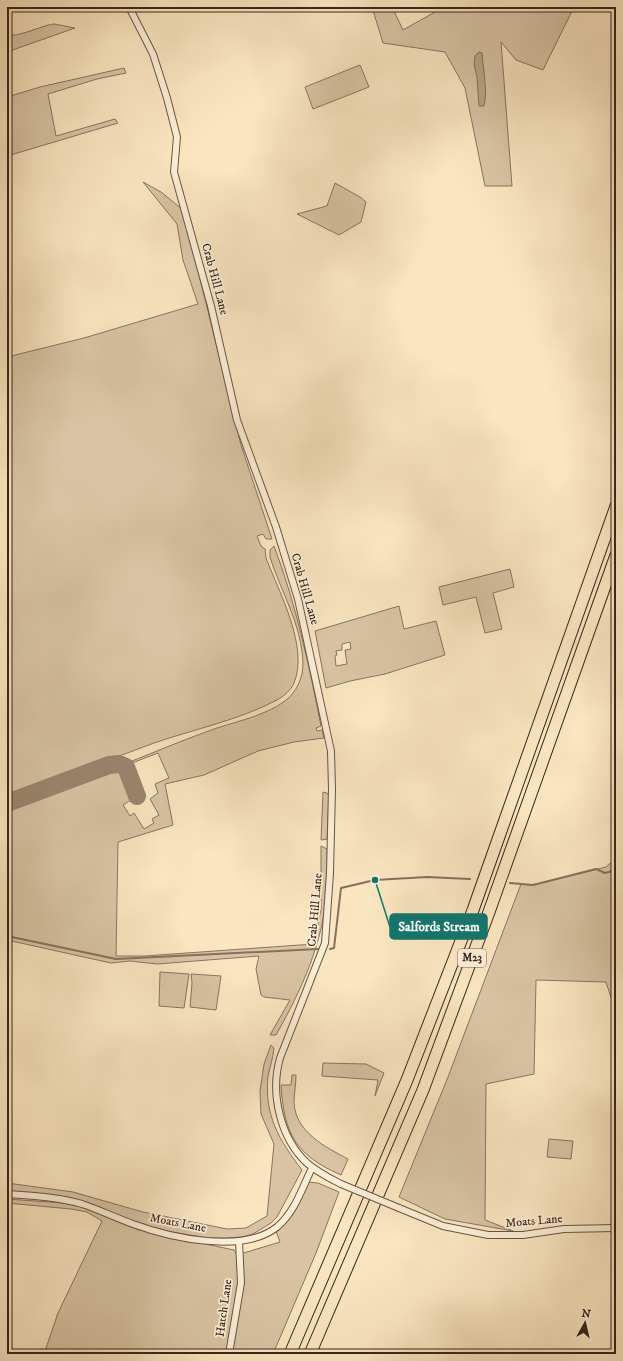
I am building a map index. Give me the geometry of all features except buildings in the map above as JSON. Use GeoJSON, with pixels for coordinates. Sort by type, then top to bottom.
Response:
{"type":"FeatureCollection","features":[{"type":"Feature","properties":{"kind":"highway","name":"M23"},"geometry":{"type":"LineString","coordinates":[[290,1354],[407,1080],[470,918],[616,506]]}},
{"type":"Feature","properties":{"kind":"highway","name":"M23"},"geometry":{"type":"LineString","coordinates":[[310,1354],[426,1082],[494,898],[616,555]]}},
{"type":"Feature","properties":{"kind":"street","name":"Crab Hill Lane"},"geometry":{"type":"LineString","coordinates":[[129,7],[153,54],[167,98],[177,137],[174,172],[211,306],[237,420],[273,518],[298,599],[331,751],[332,789],[330,873],[325,946],[285,1043],[276,1079],[277,1104],[286,1132],[298,1153],[312,1168],[322,1174]]}},
{"type":"Feature","properties":{"kind":"street","name":"Moats Lane"},"geometry":{"type":"LineString","coordinates":[[7,1194],[81,1204],[134,1225],[190,1238],[224,1242],[239,1242],[263,1236],[282,1222],[297,1201],[312,1168]]}},
{"type":"Feature","properties":{"kind":"street","name":"Moats Lane"},"geometry":{"type":"LineString","coordinates":[[322,1174],[341,1184],[443,1226],[488,1235],[522,1235],[564,1229],[616,1228]]}},
{"type":"Feature","properties":{"kind":"street","name":"Hatch Lane"},"geometry":{"type":"LineString","coordinates":[[229,1354],[241,1283],[239,1242]]}},
{"type":"Feature","properties":{"kind":"shaded area"},"geometry":{"type":"Polygon","coordinates":[[[372,7],[392,7],[403,30],[444,7],[574,7],[543,70],[516,60],[501,42],[512,186],[485,186],[465,88],[445,52],[383,43],[372,7]]]}},
{"type":"Feature","properties":{"kind":"shaded area"},"geometry":{"type":"Polygon","coordinates":[[[54,24],[75,28],[7,52],[7,34],[16,35],[54,24]]]}},
{"type":"Feature","properties":{"kind":"shaded area"},"geometry":{"type":"Polygon","coordinates":[[[479,52],[482,53],[485,80],[486,94],[484,106],[479,106],[477,77],[474,65],[475,56],[479,52]]]}},
{"type":"Feature","properties":{"kind":"shaded area"},"geometry":{"type":"Polygon","coordinates":[[[360,65],[369,87],[313,109],[305,87],[360,65]]]}},
{"type":"Feature","properties":{"kind":"shaded area"},"geometry":{"type":"Polygon","coordinates":[[[124,68],[126,73],[97,79],[48,94],[56,136],[115,119],[118,123],[7,156],[7,97],[40,87],[124,68]]]}},
{"type":"Feature","properties":{"kind":"shaded area"},"geometry":{"type":"Polygon","coordinates":[[[143,182],[161,192],[183,210],[241,445],[272,539],[266,539],[263,534],[257,536],[261,546],[265,549],[266,558],[285,603],[295,637],[298,653],[298,669],[293,686],[285,695],[262,707],[232,719],[154,743],[7,800],[7,357],[84,338],[198,304],[183,260],[177,224],[143,182]]]}},
{"type":"Feature","properties":{"kind":"shaded area"},"geometry":{"type":"Polygon","coordinates":[[[335,183],[366,202],[361,222],[339,235],[297,214],[327,206],[335,183]]]}},
{"type":"Feature","properties":{"kind":"shaded area"},"geometry":{"type":"Polygon","coordinates":[[[274,546],[289,590],[307,658],[321,726],[316,728],[317,731],[322,730],[324,738],[294,742],[258,751],[204,775],[165,784],[173,825],[118,842],[116,956],[144,956],[314,944],[321,909],[321,846],[327,849],[327,892],[321,930],[316,948],[294,1001],[276,1035],[270,1035],[290,1000],[264,997],[261,995],[256,969],[259,956],[157,964],[130,961],[111,963],[7,940],[7,807],[118,768],[131,800],[123,805],[130,816],[134,813],[144,829],[154,823],[152,819],[159,815],[150,799],[158,793],[155,784],[169,778],[158,753],[132,763],[132,761],[206,732],[261,714],[278,706],[289,698],[296,689],[302,675],[302,650],[295,622],[270,557],[270,550],[274,546]]]}},
{"type":"Feature","properties":{"kind":"shaded area"},"geometry":{"type":"Polygon","coordinates":[[[510,569],[514,587],[493,593],[502,629],[485,633],[476,597],[443,605],[439,587],[510,569]]]}},
{"type":"Feature","properties":{"kind":"shaded area"},"geometry":{"type":"Polygon","coordinates":[[[399,606],[404,629],[436,621],[445,655],[385,674],[350,681],[326,688],[315,631],[399,606]],[[350,642],[342,644],[342,650],[336,651],[336,666],[347,664],[345,650],[351,649],[350,642]]]}},
{"type":"Feature","properties":{"kind":"shaded area"},"geometry":{"type":"Polygon","coordinates":[[[323,792],[327,793],[329,796],[327,839],[321,840],[323,792]]]}},
{"type":"Feature","properties":{"kind":"shaded area"},"geometry":{"type":"Polygon","coordinates":[[[616,858],[616,1013],[606,982],[536,980],[534,1074],[486,1084],[485,1220],[513,1231],[445,1219],[399,1197],[448,1077],[521,884],[533,885],[606,867],[616,858]]]}},
{"type":"Feature","properties":{"kind":"shaded area"},"geometry":{"type":"Polygon","coordinates":[[[160,972],[189,974],[184,1008],[159,1006],[160,972]]]}},
{"type":"Feature","properties":{"kind":"shaded area"},"geometry":{"type":"Polygon","coordinates":[[[191,974],[221,976],[216,1010],[190,1007],[192,983],[191,974]]]}},
{"type":"Feature","properties":{"kind":"shaded area"},"geometry":{"type":"Polygon","coordinates":[[[271,1045],[274,1048],[268,1076],[268,1103],[280,1137],[302,1170],[277,1217],[271,1223],[253,1234],[238,1238],[208,1238],[172,1232],[143,1225],[85,1202],[63,1197],[7,1191],[7,1183],[73,1192],[143,1212],[227,1229],[246,1228],[267,1216],[274,1144],[261,1114],[260,1091],[264,1064],[271,1045]]]}},
{"type":"Feature","properties":{"kind":"shaded area"},"geometry":{"type":"Polygon","coordinates":[[[323,1063],[366,1064],[384,1073],[375,1096],[378,1080],[322,1076],[323,1063]]]}},
{"type":"Feature","properties":{"kind":"shaded area"},"geometry":{"type":"Polygon","coordinates":[[[292,1075],[296,1075],[294,1103],[296,1114],[300,1123],[306,1131],[322,1144],[348,1159],[341,1175],[313,1159],[295,1140],[289,1129],[285,1116],[281,1085],[291,1085],[292,1075]]]}},
{"type":"Feature","properties":{"kind":"shaded area"},"geometry":{"type":"Polygon","coordinates":[[[549,1139],[573,1141],[571,1159],[547,1157],[549,1139]]]}},
{"type":"Feature","properties":{"kind":"shaded area"},"geometry":{"type":"Polygon","coordinates":[[[308,1182],[318,1183],[339,1192],[316,1253],[273,1354],[44,1354],[58,1313],[102,1221],[87,1212],[7,1203],[7,1199],[64,1203],[86,1208],[139,1230],[234,1250],[237,1255],[280,1242],[276,1231],[289,1219],[308,1182]]]}},
{"type":"Feature","properties":{"kind":"waterway"},"geometry":{"type":"LineString","coordinates":[[510,883],[533,885],[596,869],[605,873],[616,870]]}},
{"type":"Feature","properties":{"kind":"waterway"},"geometry":{"type":"LineString","coordinates":[[330,949],[334,948],[341,888],[375,880],[427,877],[470,879]]}},
{"type":"Feature","properties":{"kind":"waterway"},"geometry":{"type":"LineString","coordinates":[[7,936],[116,959],[318,949]]}},
{"type":"Feature","properties":{"kind":"taxiway"},"geometry":{"type":"LineString","coordinates":[[7,803],[109,765],[119,764],[126,767],[137,796]]}},
{"type":"Feature","properties":{"kind":"place","name":"Salfords Stream"},"geometry":{"type":"Point","coordinates":[375,880]}}]}
